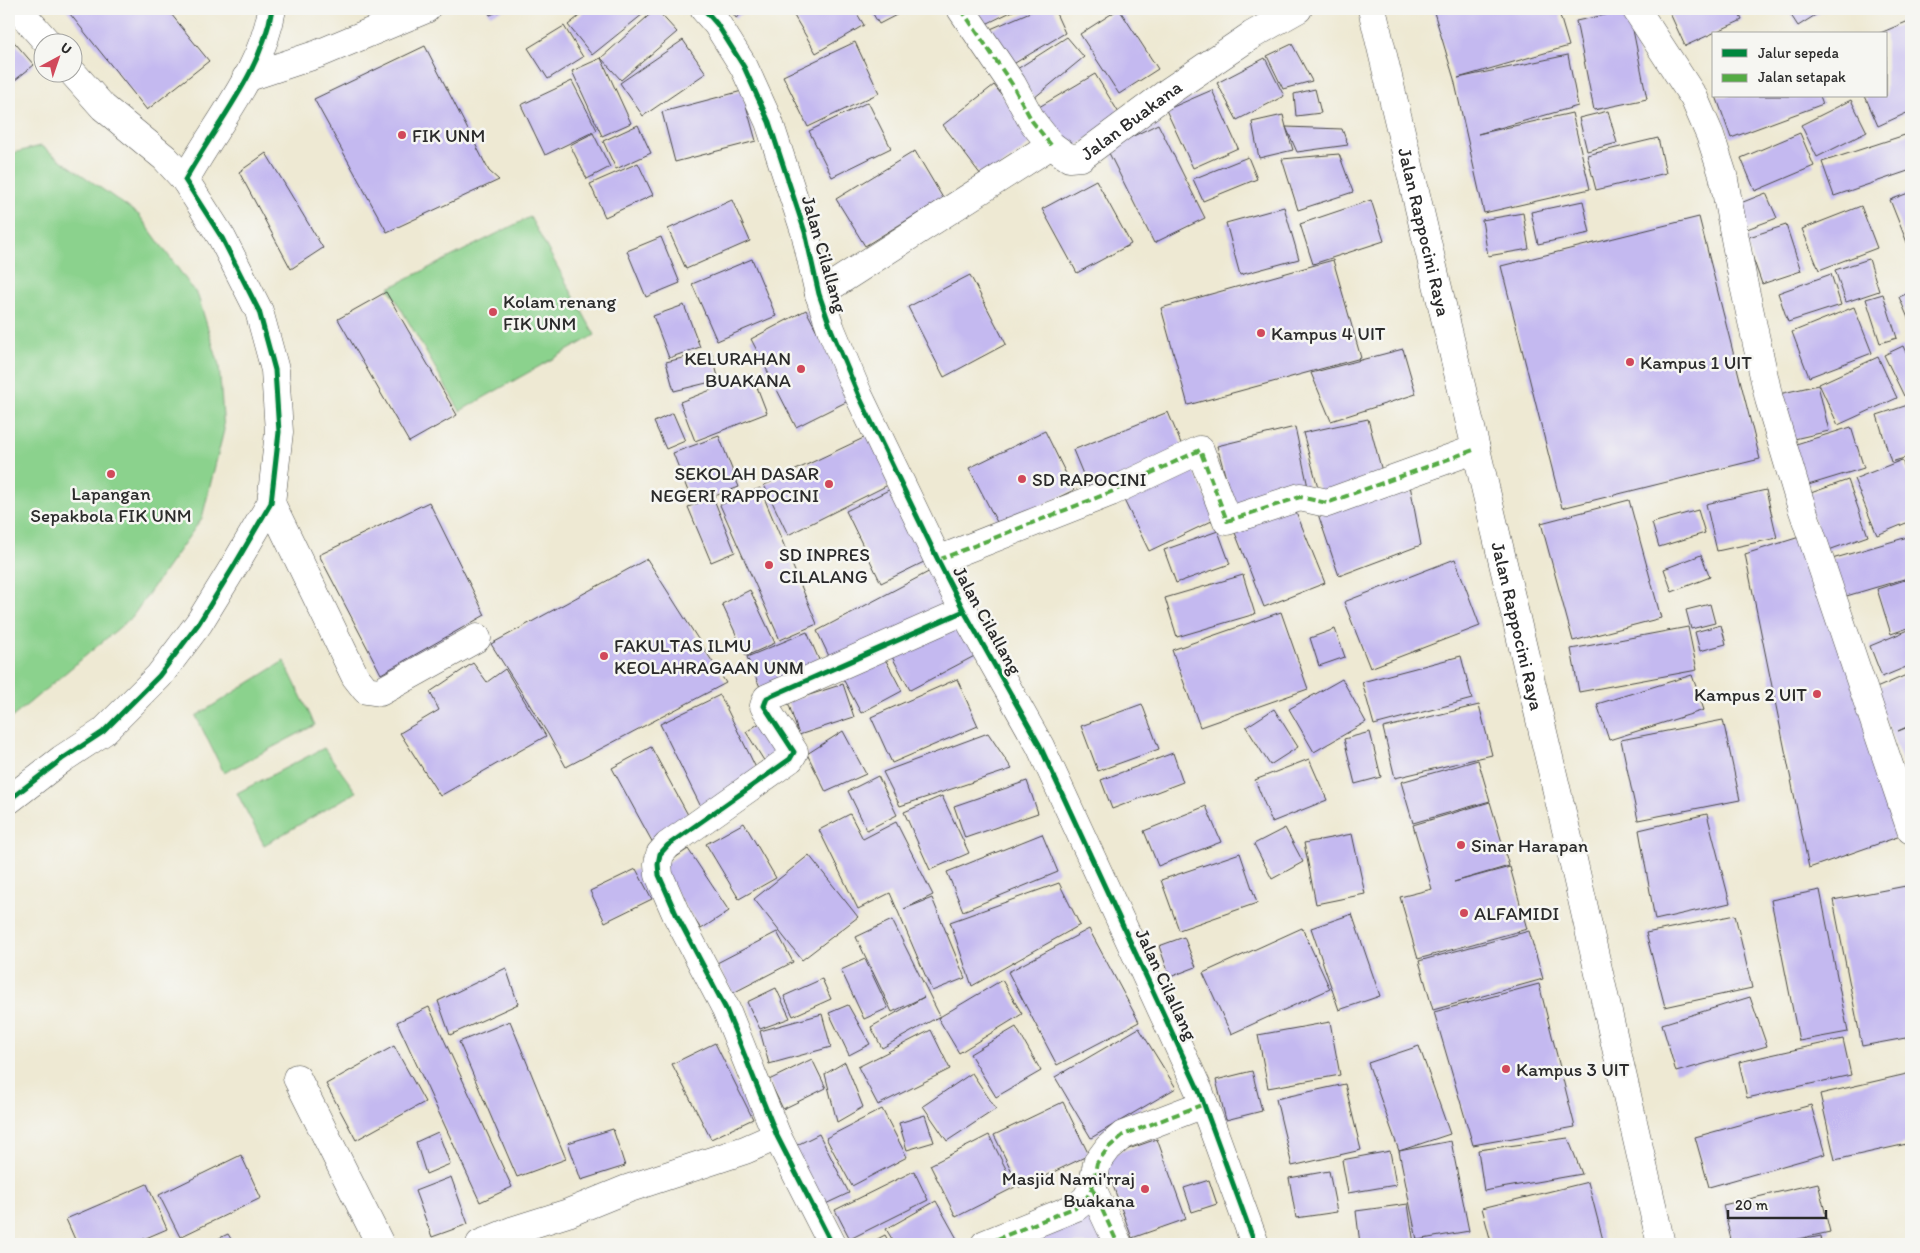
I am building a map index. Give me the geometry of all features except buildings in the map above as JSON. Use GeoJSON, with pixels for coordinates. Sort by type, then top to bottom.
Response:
{"type":"FeatureCollection","features":[{"type":"Feature","properties":{"kind":"street"},"geometry":{"type":"LineString","coordinates":[[18,9],[38,32]]}},
{"type":"Feature","properties":{"kind":"street"},"geometry":{"type":"LineString","coordinates":[[185,180],[246,78],[261,48],[270,22],[272,9]]}},
{"type":"Feature","properties":{"kind":"street"},"geometry":{"type":"LineString","coordinates":[[246,78],[318,54],[426,9]]}},
{"type":"Feature","properties":{"kind":"street","name":"Jalan Cilallang"},"geometry":{"type":"LineString","coordinates":[[704,9],[717,24],[744,67],[769,122],[805,232],[819,294],[831,329],[859,396],[964,611],[1040,746],[1204,1104],[1255,1244]]}},
{"type":"Feature","properties":{"kind":"street","name":"Jalan Buakana"},"geometry":{"type":"LineString","coordinates":[[961,9],[1012,84],[1032,121],[1051,145],[1069,158],[1082,157],[1171,90],[1236,46],[1298,9]]}},
{"type":"Feature","properties":{"kind":"street","name":"Jalan Rappocini Raya"},"geometry":{"type":"LineString","coordinates":[[1372,9],[1661,1244]]}},
{"type":"Feature","properties":{"kind":"street"},"geometry":{"type":"LineString","coordinates":[[1636,9],[1694,98],[1710,135],[1723,175],[1742,281],[1772,408],[1801,505],[1911,830]]}},
{"type":"Feature","properties":{"kind":"street"},"geometry":{"type":"LineString","coordinates":[[9,800],[103,732],[160,676],[199,623],[271,503],[279,432],[275,370],[264,328],[259,311],[222,238],[185,180],[164,158],[103,107],[81,82]]}},
{"type":"Feature","properties":{"kind":"street"},"geometry":{"type":"LineString","coordinates":[[819,294],[1051,145]]}},
{"type":"Feature","properties":{"kind":"street"},"geometry":{"type":"LineString","coordinates":[[938,560],[1111,492],[1200,450],[1227,521],[1300,497],[1327,503],[1476,449]]}},
{"type":"Feature","properties":{"kind":"street"},"geometry":{"type":"LineString","coordinates":[[271,503],[355,676],[366,690],[380,692],[477,638]]}},
{"type":"Feature","properties":{"kind":"street"},"geometry":{"type":"LineString","coordinates":[[832,1244],[777,1136],[726,1009],[676,914],[659,875],[658,864],[660,854],[668,845],[790,759],[794,752],[764,706],[767,698],[964,611]]}},
{"type":"Feature","properties":{"kind":"street"},"geometry":{"type":"LineString","coordinates":[[296,1078],[380,1244]]}},
{"type":"Feature","properties":{"kind":"street"},"geometry":{"type":"LineString","coordinates":[[985,1244],[1076,1207],[1086,1198],[1092,1188],[1097,1163],[1108,1148],[1123,1135],[1204,1104]]}},
{"type":"Feature","properties":{"kind":"street"},"geometry":{"type":"LineString","coordinates":[[480,1244],[514,1230],[568,1213],[627,1189],[745,1150],[777,1136]]}},
{"type":"Feature","properties":{"kind":"street"},"geometry":{"type":"LineString","coordinates":[[1092,1188],[1118,1244]]}},
{"type":"Feature","properties":{"kind":"green space","name":"Lapangan Sepakbola FIK UNM"},"geometry":{"type":"Polygon","coordinates":[[[41,146],[139,215],[198,296],[219,365],[224,430],[202,518],[132,617],[9,720],[9,154],[41,146]]]}},
{"type":"Feature","properties":{"kind":"green space","name":"Kolam renang FIK UNM"},"geometry":{"type":"Polygon","coordinates":[[[530,217],[595,335],[460,411],[389,288],[530,217]]]}},
{"type":"Feature","properties":{"kind":"green space"},"geometry":{"type":"Polygon","coordinates":[[[284,661],[315,725],[224,773],[196,716],[284,661]]]}},
{"type":"Feature","properties":{"kind":"green space"},"geometry":{"type":"Polygon","coordinates":[[[324,748],[356,792],[264,845],[237,793],[324,748]]]}},
{"type":"Feature","properties":{"kind":"marked path"},"geometry":{"type":"LineString","coordinates":[[961,9],[1012,84],[1032,121],[1051,145]]}},
{"type":"Feature","properties":{"kind":"marked path"},"geometry":{"type":"LineString","coordinates":[[938,560],[1111,492],[1200,450],[1227,521],[1300,497],[1327,503],[1476,449]]}},
{"type":"Feature","properties":{"kind":"marked path"},"geometry":{"type":"LineString","coordinates":[[985,1244],[1076,1207],[1086,1199],[1092,1188],[1097,1163],[1108,1148],[1123,1135],[1204,1104]]}},
{"type":"Feature","properties":{"kind":"marked path"},"geometry":{"type":"LineString","coordinates":[[1092,1188],[1118,1244]]}},
{"type":"Feature","properties":{"kind":"cycle path"},"geometry":{"type":"LineString","coordinates":[[9,800],[62,759],[103,732],[159,676],[199,623],[271,503],[279,432],[275,370],[259,311],[222,238],[185,180],[248,76],[267,32],[272,9]]}},
{"type":"Feature","properties":{"kind":"cycle path"},"geometry":{"type":"LineString","coordinates":[[704,9],[717,24],[744,67],[769,122],[805,232],[819,294],[831,329],[859,396],[964,611],[1040,746],[1199,1091],[1255,1244]]}},
{"type":"Feature","properties":{"kind":"cycle path"},"geometry":{"type":"LineString","coordinates":[[832,1244],[777,1136],[726,1009],[676,914],[659,875],[658,864],[660,854],[668,845],[790,759],[794,752],[764,706],[767,698],[964,611]]}},
{"type":"Feature","properties":{"kind":"place","name":"FIK UNM"},"geometry":{"type":"Point","coordinates":[402,135]}},
{"type":"Feature","properties":{"kind":"place","name":"Kolam renang FIK UNM"},"geometry":{"type":"Point","coordinates":[493,312]}},
{"type":"Feature","properties":{"kind":"place","name":"Kampus 4 UIT"},"geometry":{"type":"Point","coordinates":[1261,333]}},
{"type":"Feature","properties":{"kind":"place","name":"Kampus 1 UIT"},"geometry":{"type":"Point","coordinates":[1630,362]}},
{"type":"Feature","properties":{"kind":"place","name":"KELURAHAN BUAKANA"},"geometry":{"type":"Point","coordinates":[801,369]}},
{"type":"Feature","properties":{"kind":"place","name":"Lapangan Sepakbola FIK UNM"},"geometry":{"type":"Point","coordinates":[111,474]}},
{"type":"Feature","properties":{"kind":"place","name":"SD RAPOCINI"},"geometry":{"type":"Point","coordinates":[1022,479]}},
{"type":"Feature","properties":{"kind":"place","name":"SEKOLAH DASAR NEGERI RAPPOCINI"},"geometry":{"type":"Point","coordinates":[829,484]}},
{"type":"Feature","properties":{"kind":"place","name":"SD INPRES CILALANG"},"geometry":{"type":"Point","coordinates":[769,565]}},
{"type":"Feature","properties":{"kind":"place","name":"FAKULTAS ILMU KEOLAHRAGAAN UNM"},"geometry":{"type":"Point","coordinates":[604,656]}},
{"type":"Feature","properties":{"kind":"place","name":"Kampus 2 UIT"},"geometry":{"type":"Point","coordinates":[1817,694]}},
{"type":"Feature","properties":{"kind":"place","name":"Sinar Harapan"},"geometry":{"type":"Point","coordinates":[1461,845]}},
{"type":"Feature","properties":{"kind":"place","name":"ALFAMIDI"},"geometry":{"type":"Point","coordinates":[1464,913]}},
{"type":"Feature","properties":{"kind":"place","name":"Kampus 3 UIT"},"geometry":{"type":"Point","coordinates":[1506,1069]}},
{"type":"Feature","properties":{"kind":"place","name":"Masjid Nami'rraj Buakana"},"geometry":{"type":"Point","coordinates":[1145,1189]}}]}
